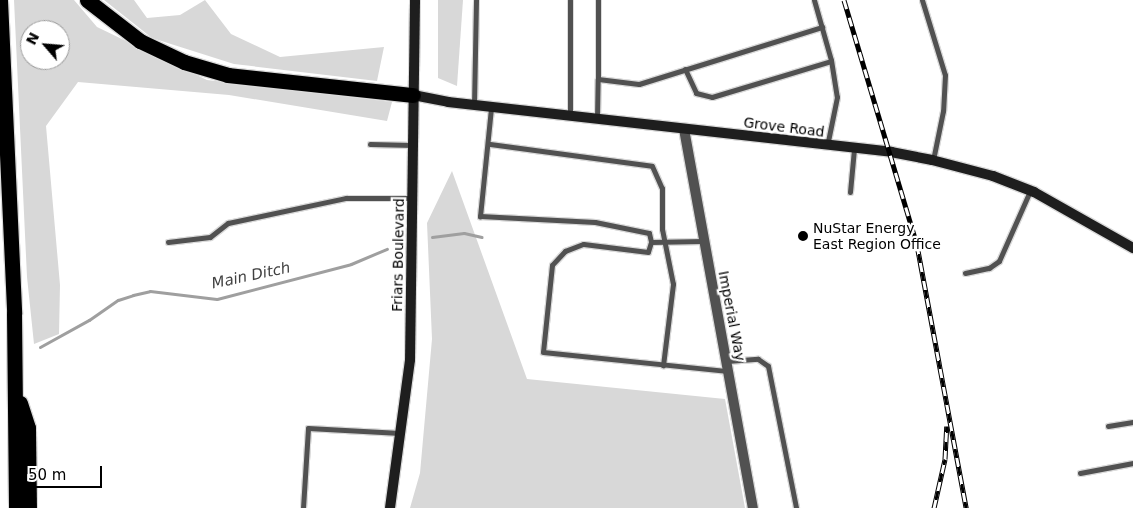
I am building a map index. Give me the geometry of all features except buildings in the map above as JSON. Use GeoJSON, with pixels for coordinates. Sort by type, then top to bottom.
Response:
{"type":"FeatureCollection","features":[{"type":"Feature","properties":{"kind":"highway"},"geometry":{"type":"LineString","coordinates":[[0,0],[15,386],[16,508]]}},
{"type":"Feature","properties":{"kind":"highway"},"geometry":{"type":"LineString","coordinates":[[87,0],[140,41],[184,62],[228,76],[413,95]]}},
{"type":"Feature","properties":{"kind":"highway"},"geometry":{"type":"LineString","coordinates":[[15,386],[28,428],[29,508]]}},
{"type":"Feature","properties":{"kind":"main road","name":"Friars Boulevard"},"geometry":{"type":"LineString","coordinates":[[390,508],[402,434],[410,360],[415,0]]}},
{"type":"Feature","properties":{"kind":"main road","name":"Grove Road"},"geometry":{"type":"LineString","coordinates":[[413,95],[474,106],[684,129],[933,160],[993,176],[1030,191],[1133,248]]}},
{"type":"Feature","properties":{"kind":"street","name":"Imperial Way"},"geometry":{"type":"LineString","coordinates":[[684,129],[753,508]]}},
{"type":"Feature","properties":{"kind":"lane"},"geometry":{"type":"LineString","coordinates":[[474,106],[476,0]]}},
{"type":"Feature","properties":{"kind":"lane"},"geometry":{"type":"LineString","coordinates":[[570,0],[570,117]]}},
{"type":"Feature","properties":{"kind":"lane"},"geometry":{"type":"LineString","coordinates":[[597,120],[598,0]]}},
{"type":"Feature","properties":{"kind":"lane"},"geometry":{"type":"LineString","coordinates":[[814,0],[831,62],[837,97],[827,146]]}},
{"type":"Feature","properties":{"kind":"lane"},"geometry":{"type":"LineString","coordinates":[[922,0],[944,75],[943,111],[933,160]]}},
{"type":"Feature","properties":{"kind":"lane"},"geometry":{"type":"LineString","coordinates":[[598,79],[639,84],[822,27]]}},
{"type":"Feature","properties":{"kind":"lane"},"geometry":{"type":"LineString","coordinates":[[685,69],[696,93],[712,97],[831,62]]}},
{"type":"Feature","properties":{"kind":"lane"},"geometry":{"type":"LineString","coordinates":[[491,108],[490,144],[480,216],[595,222],[646,230],[651,242],[648,252],[583,244],[565,251],[552,265],[544,352],[663,365],[728,366],[758,359],[768,366],[796,508]]}},
{"type":"Feature","properties":{"kind":"lane"},"geometry":{"type":"LineString","coordinates":[[370,144],[413,145]]}},
{"type":"Feature","properties":{"kind":"lane"},"geometry":{"type":"LineString","coordinates":[[490,144],[652,166],[662,188],[662,229],[673,284],[663,365]]}},
{"type":"Feature","properties":{"kind":"lane"},"geometry":{"type":"LineString","coordinates":[[850,192],[854,149]]}},
{"type":"Feature","properties":{"kind":"lane"},"geometry":{"type":"LineString","coordinates":[[965,273],[988,268],[998,261],[1030,191]]}},
{"type":"Feature","properties":{"kind":"lane"},"geometry":{"type":"LineString","coordinates":[[168,242],[210,237],[228,223],[346,198],[412,198]]}},
{"type":"Feature","properties":{"kind":"lane"},"geometry":{"type":"LineString","coordinates":[[651,242],[703,241]]}},
{"type":"Feature","properties":{"kind":"lane"},"geometry":{"type":"LineString","coordinates":[[1108,426],[1133,422]]}},
{"type":"Feature","properties":{"kind":"lane"},"geometry":{"type":"LineString","coordinates":[[302,508],[308,428],[402,434]]}},
{"type":"Feature","properties":{"kind":"lane"},"geometry":{"type":"LineString","coordinates":[[1080,473],[1133,464]]}},
{"type":"Feature","properties":{"kind":"shaded area"},"geometry":{"type":"Polygon","coordinates":[[[14,0],[74,0],[97,27],[207,80],[392,102],[387,121],[229,95],[78,82],[46,126],[60,285],[59,334],[34,344],[27,277],[14,0]]]}},
{"type":"Feature","properties":{"kind":"shaded area"},"geometry":{"type":"Polygon","coordinates":[[[104,0],[134,0],[147,18],[180,15],[205,0],[231,34],[280,57],[384,47],[377,81],[234,64],[152,38],[104,0]]]}},
{"type":"Feature","properties":{"kind":"shaded area"},"geometry":{"type":"Polygon","coordinates":[[[438,0],[463,0],[457,86],[438,78],[438,0]]]}},
{"type":"Feature","properties":{"kind":"shaded area"},"geometry":{"type":"Polygon","coordinates":[[[452,171],[527,379],[725,399],[745,508],[410,508],[420,473],[432,339],[427,223],[452,171]]]}},
{"type":"Feature","properties":{"kind":"waterway","name":"Main Ditch"},"geometry":{"type":"LineString","coordinates":[[432,237],[464,233],[482,237]]}},
{"type":"Feature","properties":{"kind":"waterway","name":"Main Ditch"},"geometry":{"type":"LineString","coordinates":[[40,347],[89,320],[118,300],[133,295],[150,291],[217,299],[351,264],[387,249]]}},
{"type":"Feature","properties":{"kind":"railway"},"geometry":{"type":"LineString","coordinates":[[844,0],[917,245],[966,508]]}},
{"type":"Feature","properties":{"kind":"railway"},"geometry":{"type":"LineString","coordinates":[[934,508],[945,459],[947,426]]}},
{"type":"Feature","properties":{"kind":"place","name":"NuStar Energy East Region Office"},"geometry":{"type":"Point","coordinates":[803,236]}}]}
